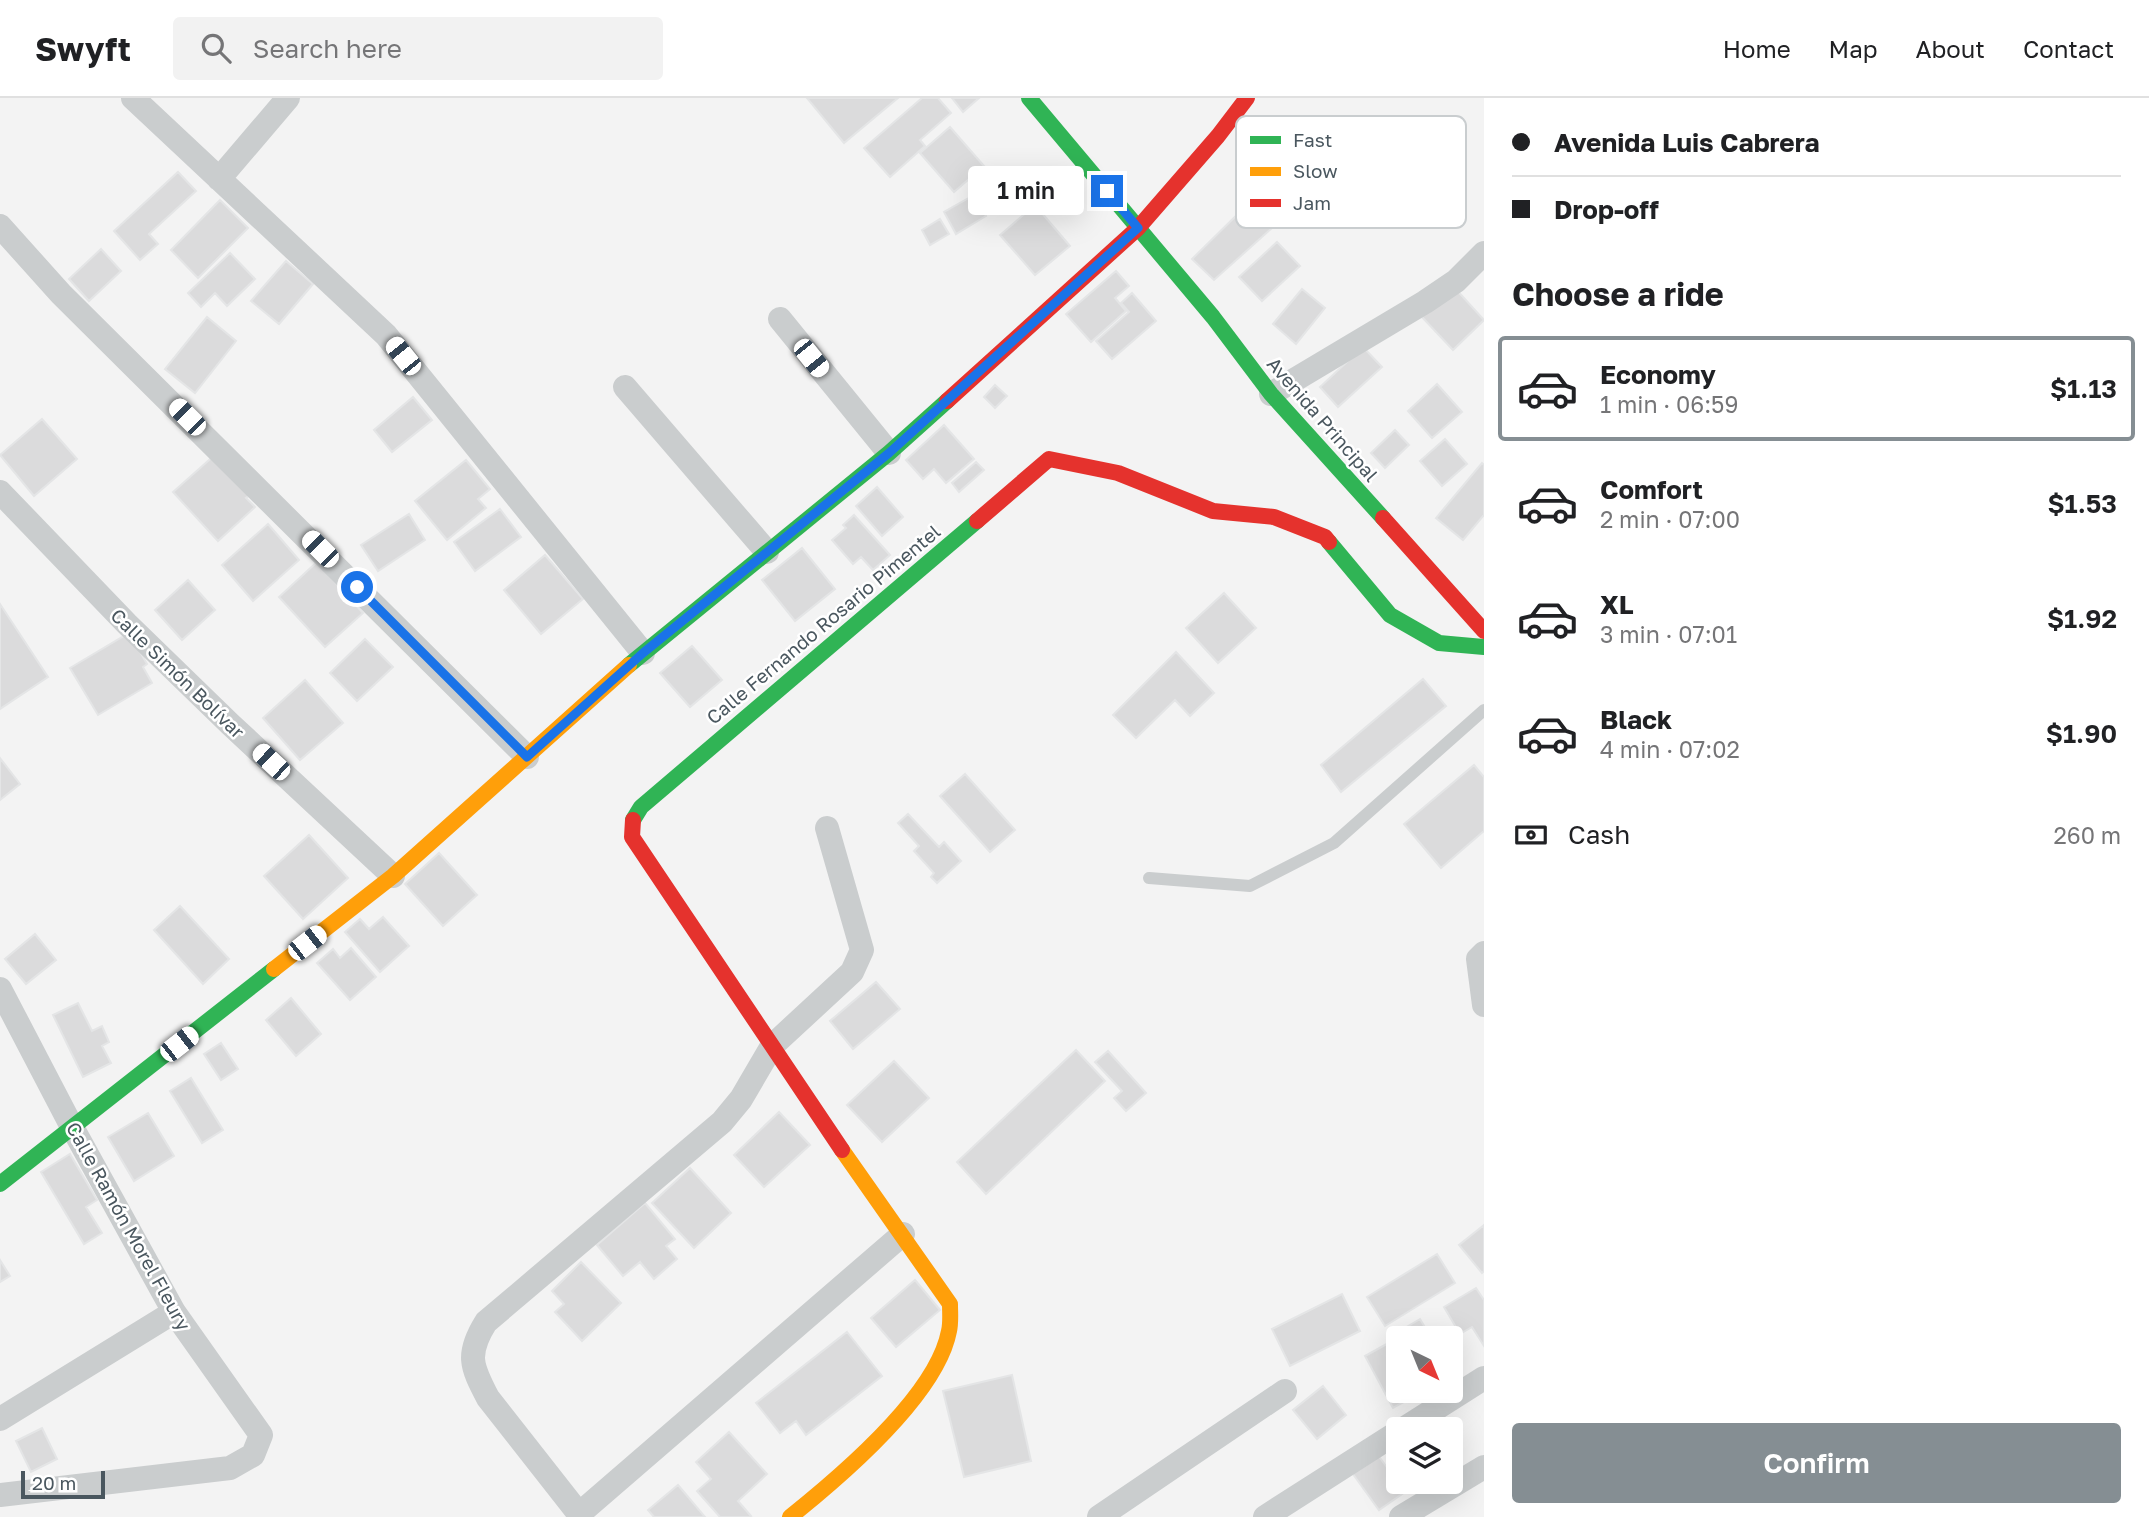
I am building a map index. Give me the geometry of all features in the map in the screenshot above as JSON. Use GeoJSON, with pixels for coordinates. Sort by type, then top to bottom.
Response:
{"type":"FeatureCollection","features":[{"type":"Feature","properties":{"kind":"street"},"geometry":{"type":"LineString","coordinates":[[133,98],[386,335],[643,653]]}},
{"type":"Feature","properties":{"kind":"street"},"geometry":{"type":"LineString","coordinates":[[219,179],[288,98]]}},
{"type":"Feature","properties":{"kind":"street","name":"Avenida Principal"},"geometry":{"type":"LineString","coordinates":[[1029,98],[1213,317],[1271,394],[1483,631]]}},
{"type":"Feature","properties":{"kind":"street"},"geometry":{"type":"LineString","coordinates":[[0,1184],[393,877],[643,653],[889,453],[1138,228],[1218,136],[1247,98]]}},
{"type":"Feature","properties":{"kind":"street"},"geometry":{"type":"LineString","coordinates":[[0,226],[61,294],[527,757]]}},
{"type":"Feature","properties":{"kind":"street"},"geometry":{"type":"LineString","coordinates":[[1271,394],[1456,281],[1484,253]]}},
{"type":"Feature","properties":{"kind":"street"},"geometry":{"type":"LineString","coordinates":[[780,319],[889,453]]}},
{"type":"Feature","properties":{"kind":"street"},"geometry":{"type":"LineString","coordinates":[[625,387],[767,552]]}},
{"type":"Feature","properties":{"kind":"street","name":"Calle Fernando Rosario Pimentel"},"geometry":{"type":"LineString","coordinates":[[802,1514],[879,1437],[935,1368],[950,1333],[953,1318],[950,1304],[632,837],[632,821],[640,807],[1049,459],[1118,473],[1213,511],[1274,517],[1325,537],[1391,615],[1439,643],[1484,647]]}},
{"type":"Feature","properties":{"kind":"street","name":"Calle Simón Bolívar"},"geometry":{"type":"LineString","coordinates":[[0,492],[145,642],[393,877]]}},
{"type":"Feature","properties":{"kind":"street"},"geometry":{"type":"LineString","coordinates":[[827,828],[862,950],[852,972],[772,1046],[741,1098],[722,1122],[486,1322],[474,1340],[471,1360],[488,1398],[581,1515],[903,1234]]}},
{"type":"Feature","properties":{"kind":"street"},"geometry":{"type":"LineString","coordinates":[[1484,953],[1478,959],[1484,1005]]}},
{"type":"Feature","properties":{"kind":"street","name":"Calle Ramón Morel Fleury"},"geometry":{"type":"LineString","coordinates":[[0,989],[174,1312],[261,1435],[253,1455],[230,1468],[0,1495]]}},
{"type":"Feature","properties":{"kind":"street"},"geometry":{"type":"LineString","coordinates":[[0,1419],[174,1312]]}},
{"type":"Feature","properties":{"kind":"street"},"geometry":{"type":"LineString","coordinates":[[1422,1417],[1484,1378]]}},
{"type":"Feature","properties":{"kind":"street"},"geometry":{"type":"LineString","coordinates":[[1099,1517],[1284,1391]]}},
{"type":"Feature","properties":{"kind":"street"},"geometry":{"type":"LineString","coordinates":[[1265,1517],[1386,1440]]}},
{"type":"Feature","properties":{"kind":"street"},"geometry":{"type":"LineString","coordinates":[[1401,1517],[1484,1467]]}},
{"type":"Feature","properties":{"kind":"lane"},"geometry":{"type":"LineString","coordinates":[[1149,878],[1250,887],[1334,844],[1484,710]]}},
{"type":"Feature","properties":{"kind":"building"},"geometry":{"type":"Polygon","coordinates":[[[807,98],[898,98],[844,143],[807,98]]]}},
{"type":"Feature","properties":{"kind":"building"},"geometry":{"type":"Polygon","coordinates":[[[922,98],[938,98],[951,113],[920,140],[925,146],[890,177],[864,148],[922,98]]]}},
{"type":"Feature","properties":{"kind":"building"},"geometry":{"type":"Polygon","coordinates":[[[952,98],[979,98],[963,112],[952,98]]]}},
{"type":"Feature","properties":{"kind":"building"},"geometry":{"type":"Polygon","coordinates":[[[950,127],[984,166],[954,192],[920,153],[950,127]]]}},
{"type":"Feature","properties":{"kind":"building"},"geometry":{"type":"Polygon","coordinates":[[[178,172],[196,191],[149,234],[158,244],[140,260],[114,231],[178,172]]]}},
{"type":"Feature","properties":{"kind":"building"},"geometry":{"type":"Polygon","coordinates":[[[974,195],[986,216],[956,234],[944,212],[974,195]]]}},
{"type":"Feature","properties":{"kind":"building"},"geometry":{"type":"Polygon","coordinates":[[[220,200],[248,228],[198,278],[171,250],[220,200]]]}},
{"type":"Feature","properties":{"kind":"building"},"geometry":{"type":"Polygon","coordinates":[[[1035,205],[1070,246],[1035,275],[1000,235],[1035,205]]]}},
{"type":"Feature","properties":{"kind":"building"},"geometry":{"type":"Polygon","coordinates":[[[1236,216],[1236,228],[1272,228],[1214,280],[1192,259],[1236,216]]]}},
{"type":"Feature","properties":{"kind":"building"},"geometry":{"type":"Polygon","coordinates":[[[940,219],[949,234],[930,245],[922,230],[940,219]]]}},
{"type":"Feature","properties":{"kind":"building"},"geometry":{"type":"Polygon","coordinates":[[[1277,242],[1300,266],[1262,301],[1239,277],[1277,242]]]}},
{"type":"Feature","properties":{"kind":"building"},"geometry":{"type":"Polygon","coordinates":[[[101,249],[121,271],[89,301],[69,279],[101,249]]]}},
{"type":"Feature","properties":{"kind":"building"},"geometry":{"type":"Polygon","coordinates":[[[230,253],[255,279],[227,306],[215,293],[201,307],[188,293],[230,253]]]}},
{"type":"Feature","properties":{"kind":"building"},"geometry":{"type":"Polygon","coordinates":[[[286,261],[313,284],[279,324],[251,301],[286,261]]]}},
{"type":"Feature","properties":{"kind":"building"},"geometry":{"type":"Polygon","coordinates":[[[1116,271],[1129,286],[1115,298],[1126,311],[1091,342],[1066,314],[1116,271]]]}},
{"type":"Feature","properties":{"kind":"building"},"geometry":{"type":"Polygon","coordinates":[[[1453,286],[1484,320],[1453,350],[1421,316],[1453,286]]]}},
{"type":"Feature","properties":{"kind":"building"},"geometry":{"type":"Polygon","coordinates":[[[1302,289],[1325,308],[1296,344],[1273,324],[1302,289]]]}},
{"type":"Feature","properties":{"kind":"building"},"geometry":{"type":"Polygon","coordinates":[[[1132,293],[1156,321],[1112,359],[1096,341],[1129,312],[1121,303],[1132,293]]]}},
{"type":"Feature","properties":{"kind":"building"},"geometry":{"type":"Polygon","coordinates":[[[207,317],[236,341],[195,393],[165,369],[207,317]]]}},
{"type":"Feature","properties":{"kind":"building"},"geometry":{"type":"Polygon","coordinates":[[[1363,347],[1382,367],[1338,407],[1320,387],[1363,347]]]}},
{"type":"Feature","properties":{"kind":"building"},"geometry":{"type":"Polygon","coordinates":[[[1437,384],[1462,412],[1432,438],[1408,411],[1437,384]]]}},
{"type":"Feature","properties":{"kind":"building"},"geometry":{"type":"Polygon","coordinates":[[[995,385],[1007,396],[995,408],[984,397],[995,385]]]}},
{"type":"Feature","properties":{"kind":"building"},"geometry":{"type":"Polygon","coordinates":[[[413,397],[432,420],[392,452],[374,430],[413,397]]]}},
{"type":"Feature","properties":{"kind":"building"},"geometry":{"type":"Polygon","coordinates":[[[42,419],[77,459],[34,496],[0,455],[42,419]]]}},
{"type":"Feature","properties":{"kind":"building"},"geometry":{"type":"Polygon","coordinates":[[[944,425],[974,459],[946,483],[934,469],[923,479],[906,460],[944,425]]]}},
{"type":"Feature","properties":{"kind":"building"},"geometry":{"type":"Polygon","coordinates":[[[1395,430],[1409,445],[1385,468],[1371,453],[1395,430]]]}},
{"type":"Feature","properties":{"kind":"building"},"geometry":{"type":"Polygon","coordinates":[[[1445,439],[1467,464],[1442,486],[1420,461],[1445,439]]]}},
{"type":"Feature","properties":{"kind":"building"},"geometry":{"type":"Polygon","coordinates":[[[217,453],[253,493],[246,498],[255,507],[218,541],[173,492],[217,453]]]}},
{"type":"Feature","properties":{"kind":"building"},"geometry":{"type":"Polygon","coordinates":[[[466,460],[490,489],[478,499],[486,508],[447,540],[415,501],[466,460]]]}},
{"type":"Feature","properties":{"kind":"building"},"geometry":{"type":"Polygon","coordinates":[[[976,462],[984,470],[959,492],[952,483],[976,462]]]}},
{"type":"Feature","properties":{"kind":"building"},"geometry":{"type":"Polygon","coordinates":[[[1482,463],[1484,515],[1463,540],[1436,518],[1482,463]]]}},
{"type":"Feature","properties":{"kind":"building"},"geometry":{"type":"Polygon","coordinates":[[[877,487],[903,517],[882,536],[856,506],[877,487]]]}},
{"type":"Feature","properties":{"kind":"building"},"geometry":{"type":"Polygon","coordinates":[[[500,509],[521,537],[475,571],[454,542],[500,509]]]}},
{"type":"Feature","properties":{"kind":"building"},"geometry":{"type":"Polygon","coordinates":[[[409,514],[425,540],[378,571],[361,545],[409,514]]]}},
{"type":"Feature","properties":{"kind":"building"},"geometry":{"type":"Polygon","coordinates":[[[854,515],[890,555],[873,570],[861,557],[853,564],[832,540],[846,528],[843,525],[854,515]]]}},
{"type":"Feature","properties":{"kind":"building"},"geometry":{"type":"Polygon","coordinates":[[[268,524],[299,560],[253,601],[222,565],[268,524]]]}},
{"type":"Feature","properties":{"kind":"building"},"geometry":{"type":"Polygon","coordinates":[[[802,548],[835,589],[795,621],[762,580],[802,548]]]}},
{"type":"Feature","properties":{"kind":"building"},"geometry":{"type":"Polygon","coordinates":[[[545,555],[583,599],[541,634],[504,590],[545,555]]]}},
{"type":"Feature","properties":{"kind":"building"},"geometry":{"type":"Polygon","coordinates":[[[317,562],[363,613],[325,647],[279,597],[317,562]]]}},
{"type":"Feature","properties":{"kind":"building"},"geometry":{"type":"Polygon","coordinates":[[[188,580],[215,610],[182,640],[155,610],[188,580]]]}},
{"type":"Feature","properties":{"kind":"building"},"geometry":{"type":"Polygon","coordinates":[[[1224,593],[1256,628],[1218,663],[1186,628],[1224,593]]]}},
{"type":"Feature","properties":{"kind":"building"},"geometry":{"type":"Polygon","coordinates":[[[0,604],[48,677],[0,709],[0,604]]]}},
{"type":"Feature","properties":{"kind":"building"},"geometry":{"type":"Polygon","coordinates":[[[129,633],[147,664],[143,667],[152,683],[98,715],[70,668],[129,633]]]}},
{"type":"Feature","properties":{"kind":"building"},"geometry":{"type":"Polygon","coordinates":[[[365,639],[393,667],[357,701],[330,673],[365,639]]]}},
{"type":"Feature","properties":{"kind":"building"},"geometry":{"type":"Polygon","coordinates":[[[692,646],[722,680],[690,707],[660,673],[692,646]]]}},
{"type":"Feature","properties":{"kind":"building"},"geometry":{"type":"Polygon","coordinates":[[[1176,652],[1214,693],[1190,716],[1175,700],[1136,738],[1113,715],[1176,652]]]}},
{"type":"Feature","properties":{"kind":"building"},"geometry":{"type":"Polygon","coordinates":[[[1423,679],[1446,706],[1341,792],[1321,765],[1423,679]]]}},
{"type":"Feature","properties":{"kind":"building"},"geometry":{"type":"Polygon","coordinates":[[[305,680],[343,723],[300,760],[263,718],[305,680]]]}},
{"type":"Feature","properties":{"kind":"building"},"geometry":{"type":"Polygon","coordinates":[[[0,758],[20,784],[0,800],[0,758]]]}},
{"type":"Feature","properties":{"kind":"building"},"geometry":{"type":"Polygon","coordinates":[[[1474,765],[1484,777],[1484,831],[1441,868],[1404,824],[1474,765]]]}},
{"type":"Feature","properties":{"kind":"building"},"geometry":{"type":"Polygon","coordinates":[[[965,774],[1015,830],[990,852],[940,796],[965,774]]]}},
{"type":"Feature","properties":{"kind":"building"},"geometry":{"type":"Polygon","coordinates":[[[908,814],[939,847],[944,842],[961,861],[937,883],[931,877],[934,873],[914,851],[919,846],[898,823],[908,814]]]}},
{"type":"Feature","properties":{"kind":"building"},"geometry":{"type":"Polygon","coordinates":[[[309,835],[348,878],[303,919],[264,876],[309,835]]]}},
{"type":"Feature","properties":{"kind":"building"},"geometry":{"type":"Polygon","coordinates":[[[439,853],[477,895],[443,926],[405,884],[439,853]]]}},
{"type":"Feature","properties":{"kind":"building"},"geometry":{"type":"Polygon","coordinates":[[[180,906],[229,959],[203,984],[154,930],[180,906]]]}},
{"type":"Feature","properties":{"kind":"building"},"geometry":{"type":"Polygon","coordinates":[[[383,917],[409,946],[380,972],[345,932],[360,919],[369,929],[383,917]]]}},
{"type":"Feature","properties":{"kind":"building"},"geometry":{"type":"Polygon","coordinates":[[[35,934],[56,960],[26,984],[5,959],[35,934]]]}},
{"type":"Feature","properties":{"kind":"building"},"geometry":{"type":"Polygon","coordinates":[[[351,948],[376,977],[350,1000],[317,963],[333,949],[340,958],[351,948]]]}},
{"type":"Feature","properties":{"kind":"building"},"geometry":{"type":"Polygon","coordinates":[[[876,982],[900,1009],[853,1049],[830,1021],[876,982]]]}},
{"type":"Feature","properties":{"kind":"building"},"geometry":{"type":"Polygon","coordinates":[[[291,998],[321,1034],[296,1056],[266,1020],[291,998]]]}},
{"type":"Feature","properties":{"kind":"building"},"geometry":{"type":"Polygon","coordinates":[[[78,1003],[92,1031],[102,1026],[109,1042],[102,1046],[111,1063],[83,1077],[53,1015],[78,1003]]]}},
{"type":"Feature","properties":{"kind":"building"},"geometry":{"type":"Polygon","coordinates":[[[221,1043],[238,1069],[221,1080],[204,1054],[221,1043]]]}},
{"type":"Feature","properties":{"kind":"building"},"geometry":{"type":"Polygon","coordinates":[[[1076,1050],[1105,1081],[986,1194],[957,1162],[1076,1050]]]}},
{"type":"Feature","properties":{"kind":"building"},"geometry":{"type":"Polygon","coordinates":[[[1108,1051],[1146,1093],[1126,1111],[1114,1098],[1122,1091],[1095,1062],[1108,1051]]]}},
{"type":"Feature","properties":{"kind":"building"},"geometry":{"type":"Polygon","coordinates":[[[894,1061],[929,1098],[882,1142],[847,1105],[894,1061]]]}},
{"type":"Feature","properties":{"kind":"building"},"geometry":{"type":"Polygon","coordinates":[[[191,1078],[223,1130],[202,1143],[170,1091],[191,1078]]]}},
{"type":"Feature","properties":{"kind":"building"},"geometry":{"type":"Polygon","coordinates":[[[779,1112],[810,1145],[764,1187],[734,1155],[779,1112]]]}},
{"type":"Feature","properties":{"kind":"building"},"geometry":{"type":"Polygon","coordinates":[[[148,1113],[174,1156],[134,1181],[108,1137],[148,1113]]]}},
{"type":"Feature","properties":{"kind":"building"},"geometry":{"type":"Polygon","coordinates":[[[70,1154],[97,1200],[86,1207],[102,1233],[84,1244],[41,1172],[70,1154]]]}},
{"type":"Feature","properties":{"kind":"building"},"geometry":{"type":"Polygon","coordinates":[[[690,1168],[731,1213],[694,1248],[652,1203],[690,1168]]]}},
{"type":"Feature","properties":{"kind":"building"},"geometry":{"type":"Polygon","coordinates":[[[645,1203],[675,1239],[666,1246],[677,1259],[654,1279],[640,1262],[623,1276],[597,1245],[645,1203]]]}},
{"type":"Feature","properties":{"kind":"building"},"geometry":{"type":"Polygon","coordinates":[[[1484,1225],[1484,1271],[1482,1273],[1459,1245],[1484,1225]]]}},
{"type":"Feature","properties":{"kind":"building"},"geometry":{"type":"Polygon","coordinates":[[[1437,1254],[1455,1283],[1385,1326],[1367,1297],[1437,1254]]]}},
{"type":"Feature","properties":{"kind":"building"},"geometry":{"type":"Polygon","coordinates":[[[0,1260],[10,1276],[0,1282],[0,1260]]]}},
{"type":"Feature","properties":{"kind":"building"},"geometry":{"type":"Polygon","coordinates":[[[581,1262],[621,1303],[582,1341],[555,1312],[564,1304],[552,1291],[581,1262]]]}},
{"type":"Feature","properties":{"kind":"building"},"geometry":{"type":"Polygon","coordinates":[[[915,1280],[940,1310],[896,1347],[871,1318],[915,1280]]]}},
{"type":"Feature","properties":{"kind":"building"},"geometry":{"type":"Polygon","coordinates":[[[1476,1288],[1484,1300],[1484,1346],[1472,1327],[1463,1332],[1463,1326],[1455,1326],[1444,1307],[1476,1288]]]}},
{"type":"Feature","properties":{"kind":"building"},"geometry":{"type":"Polygon","coordinates":[[[1342,1294],[1360,1331],[1290,1366],[1272,1329],[1342,1294]]]}},
{"type":"Feature","properties":{"kind":"building"},"geometry":{"type":"Polygon","coordinates":[[[1420,1319],[1424,1326],[1408,1326],[1420,1319]]]}},
{"type":"Feature","properties":{"kind":"building"},"geometry":{"type":"Polygon","coordinates":[[[847,1332],[882,1376],[806,1435],[796,1421],[780,1433],[756,1403],[847,1332]]]}},
{"type":"Feature","properties":{"kind":"building"},"geometry":{"type":"Polygon","coordinates":[[[1386,1344],[1386,1395],[1365,1356],[1386,1344]]]}},
{"type":"Feature","properties":{"kind":"building"},"geometry":{"type":"Polygon","coordinates":[[[1012,1375],[1031,1461],[964,1477],[943,1391],[1012,1375]]]}},
{"type":"Feature","properties":{"kind":"building"},"geometry":{"type":"Polygon","coordinates":[[[1323,1386],[1346,1415],[1317,1439],[1293,1410],[1323,1386]]]}},
{"type":"Feature","properties":{"kind":"building"},"geometry":{"type":"Polygon","coordinates":[[[42,1428],[57,1459],[31,1472],[16,1441],[42,1428]]]}},
{"type":"Feature","properties":{"kind":"building"},"geometry":{"type":"Polygon","coordinates":[[[729,1432],[767,1474],[738,1501],[751,1516],[749,1517],[720,1517],[697,1491],[711,1479],[696,1462],[729,1432]]]}},
{"type":"Feature","properties":{"kind":"building"},"geometry":{"type":"Polygon","coordinates":[[[1375,1451],[1386,1466],[1386,1494],[1402,1494],[1379,1510],[1350,1470],[1375,1451]]]}},
{"type":"Feature","properties":{"kind":"building"},"geometry":{"type":"Polygon","coordinates":[[[678,1485],[705,1517],[654,1517],[648,1510],[678,1485]]]}},
{"type":"Feature","properties":{"kind":"traffic: fast"},"geometry":{"type":"LineString","coordinates":[[1029,98],[1213,317],[1271,394],[1383,518]]}},
{"type":"Feature","properties":{"kind":"traffic: fast"},"geometry":{"type":"LineString","coordinates":[[629,665],[889,453],[947,401]]}},
{"type":"Feature","properties":{"kind":"traffic: fast"},"geometry":{"type":"LineString","coordinates":[[633,820],[641,807],[977,521]]}},
{"type":"Feature","properties":{"kind":"traffic: fast"},"geometry":{"type":"LineString","coordinates":[[1329,542],[1390,615],[1439,643],[1484,647]]}},
{"type":"Feature","properties":{"kind":"traffic: fast"},"geometry":{"type":"LineString","coordinates":[[0,1184],[274,969]]}},
{"type":"Feature","properties":{"kind":"traffic: slow"},"geometry":{"type":"LineString","coordinates":[[274,969],[393,876],[629,665]]}},
{"type":"Feature","properties":{"kind":"traffic: slow"},"geometry":{"type":"LineString","coordinates":[[790,1517],[859,1457],[907,1407],[941,1356],[950,1328],[950,1304],[842,1150]]}},
{"type":"Feature","properties":{"kind":"traffic: jam"},"geometry":{"type":"LineString","coordinates":[[947,401],[1138,228],[1218,136],[1247,98]]}},
{"type":"Feature","properties":{"kind":"traffic: jam"},"geometry":{"type":"LineString","coordinates":[[977,521],[1049,459],[1118,473],[1213,511],[1274,517],[1325,537],[1329,542]]}},
{"type":"Feature","properties":{"kind":"traffic: jam"},"geometry":{"type":"LineString","coordinates":[[1383,518],[1484,631]]}},
{"type":"Feature","properties":{"kind":"traffic: jam"},"geometry":{"type":"LineString","coordinates":[[633,820],[632,837],[842,1150]]}},
{"type":"Feature","properties":{"kind":"route"},"geometry":{"type":"LineString","coordinates":[[357,587],[527,757],[643,653],[889,453],[1138,228],[1107,191]]}}]}
